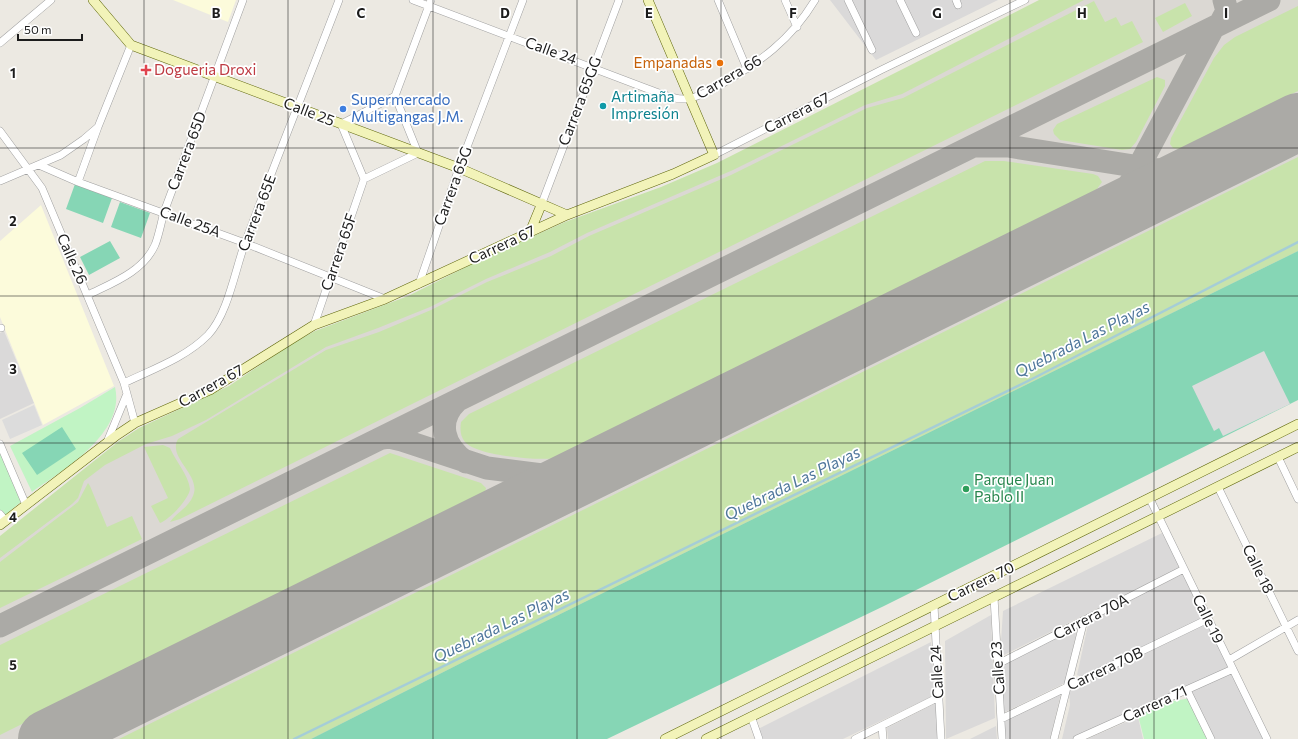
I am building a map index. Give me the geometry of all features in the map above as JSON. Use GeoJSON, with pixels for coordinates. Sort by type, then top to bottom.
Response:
{"type":"FeatureCollection","features":[{"type":"Feature","properties":{"kind":"street"},"geometry":{"type":"LineString","coordinates":[[0,42],[51,0]]}},
{"type":"Feature","properties":{"kind":"street","name":"Calle 25"},"geometry":{"type":"LineString","coordinates":[[93,0],[131,45],[215,78],[459,168],[567,215]]}},
{"type":"Feature","properties":{"kind":"street","name":"Carrera 65D"},"geometry":{"type":"LineString","coordinates":[[88,295],[125,276],[140,265],[155,245],[164,212],[244,0]]}},
{"type":"Feature","properties":{"kind":"street","name":"Carrera 65E"},"geometry":{"type":"LineString","coordinates":[[124,382],[192,349],[208,334],[224,306],[245,243],[339,0]]}},
{"type":"Feature","properties":{"kind":"street","name":"Calle 24"},"geometry":{"type":"LineString","coordinates":[[413,0],[430,3],[510,36],[648,89],[676,98],[689,99]]}},
{"type":"Feature","properties":{"kind":"street","name":"Carrera 65G"},"geometry":{"type":"LineString","coordinates":[[419,284],[459,168],[523,0]]}},
{"type":"Feature","properties":{"kind":"street","name":"Carrera 65GG"},"geometry":{"type":"LineString","coordinates":[[542,203],[619,0]]}},
{"type":"Feature","properties":{"kind":"street"},"geometry":{"type":"LineString","coordinates":[[648,0],[714,155]]}},
{"type":"Feature","properties":{"kind":"street"},"geometry":{"type":"LineString","coordinates":[[718,0],[747,69]]}},
{"type":"Feature","properties":{"kind":"street"},"geometry":{"type":"LineString","coordinates":[[785,0],[797,27]]}},
{"type":"Feature","properties":{"kind":"street","name":"Carrera 66"},"geometry":{"type":"LineString","coordinates":[[689,99],[712,89],[766,56],[797,27],[815,0]]}},
{"type":"Feature","properties":{"kind":"street"},"geometry":{"type":"LineString","coordinates":[[848,0],[872,50]]}},
{"type":"Feature","properties":{"kind":"street"},"geometry":{"type":"LineString","coordinates":[[900,0],[916,33]]}},
{"type":"Feature","properties":{"kind":"street","name":"Carrera 67"},"geometry":{"type":"LineString","coordinates":[[2,520],[26,505],[107,442],[135,423],[210,390],[314,325],[385,299],[567,215],[672,174],[714,155],[1020,1]]}},
{"type":"Feature","properties":{"kind":"street"},"geometry":{"type":"LineString","coordinates":[[395,96],[418,153],[364,179],[341,124],[395,96],[430,3]]}},
{"type":"Feature","properties":{"kind":"street"},"geometry":{"type":"LineString","coordinates":[[78,182],[131,45]]}},
{"type":"Feature","properties":{"kind":"street"},"geometry":{"type":"LineString","coordinates":[[0,181],[39,165],[73,147],[98,127]]}},
{"type":"Feature","properties":{"kind":"street","name":"Calle 26"},"geometry":{"type":"LineString","coordinates":[[0,131],[42,188],[124,382],[126,396],[135,423]]}},
{"type":"Feature","properties":{"kind":"street","name":"Calle 25A"},"geometry":{"type":"LineString","coordinates":[[39,165],[78,182],[164,212],[330,276],[385,299]]}},
{"type":"Feature","properties":{"kind":"street","name":"Carrera 65F"},"geometry":{"type":"LineString","coordinates":[[314,325],[364,179]]}},
{"type":"Feature","properties":{"kind":"street"},"geometry":{"type":"LineString","coordinates":[[530,232],[542,203]]}},
{"type":"Feature","properties":{"kind":"street"},"geometry":{"type":"LineString","coordinates":[[107,442],[126,396]]}},
{"type":"Feature","properties":{"kind":"street","name":"Carrera 70"},"geometry":{"type":"LineString","coordinates":[[665,739],[678,731],[1298,424]]}},
{"type":"Feature","properties":{"kind":"street"},"geometry":{"type":"LineString","coordinates":[[0,444],[26,505]]}},
{"type":"Feature","properties":{"kind":"street","name":"Carrera 70"},"geometry":{"type":"LineString","coordinates":[[706,739],[1298,447]]}},
{"type":"Feature","properties":{"kind":"street"},"geometry":{"type":"LineString","coordinates":[[1278,457],[1298,500]]}},
{"type":"Feature","properties":{"kind":"street","name":"Calle 18"},"geometry":{"type":"LineString","coordinates":[[1218,487],[1298,651]]}},
{"type":"Feature","properties":{"kind":"street","name":"Calle 19"},"geometry":{"type":"LineString","coordinates":[[1150,498],[1267,739]]}},
{"type":"Feature","properties":{"kind":"street","name":"Carrera 70A"},"geometry":{"type":"LineString","coordinates":[[998,664],[1184,569]]}},
{"type":"Feature","properties":{"kind":"street","name":"Calle 23"},"geometry":{"type":"LineString","coordinates":[[994,597],[1002,739]]}},
{"type":"Feature","properties":{"kind":"street","name":"Calle 24"},"geometry":{"type":"LineString","coordinates":[[934,605],[941,739]]}},
{"type":"Feature","properties":{"kind":"street","name":"Carrera 70B"},"geometry":{"type":"LineString","coordinates":[[1001,719],[1208,619]]}},
{"type":"Feature","properties":{"kind":"street"},"geometry":{"type":"LineString","coordinates":[[1054,739],[1084,620]]}},
{"type":"Feature","properties":{"kind":"street"},"geometry":{"type":"LineString","coordinates":[[1229,660],[1298,620]]}},
{"type":"Feature","properties":{"kind":"street","name":"Carrera 71"},"geometry":{"type":"LineString","coordinates":[[1077,739],[1233,668]]}},
{"type":"Feature","properties":{"kind":"street"},"geometry":{"type":"LineString","coordinates":[[1187,690],[1211,739]]}},
{"type":"Feature","properties":{"kind":"street"},"geometry":{"type":"LineString","coordinates":[[855,739],[939,697]]}},
{"type":"Feature","properties":{"kind":"street"},"geometry":{"type":"LineString","coordinates":[[751,716],[759,739]]}},
{"type":"Feature","properties":{"kind":"street"},"geometry":{"type":"LineString","coordinates":[[882,726],[883,739]]}},
{"type":"Feature","properties":{"kind":"street"},"geometry":{"type":"LineString","coordinates":[[658,739],[678,731]]}},
{"type":"Feature","properties":{"kind":"shaded area"},"geometry":{"type":"Polygon","coordinates":[[[173,0],[236,0],[228,22],[173,0]]]}},
{"type":"Feature","properties":{"kind":"shaded area"},"geometry":{"type":"Polygon","coordinates":[[[830,0],[998,0],[876,60],[830,0]]]}},
{"type":"Feature","properties":{"kind":"shaded area"},"geometry":{"type":"Polygon","coordinates":[[[1060,0],[1298,0],[1298,251],[311,739],[0,739],[0,544],[115,452],[296,349],[720,168],[1060,0]]]}},
{"type":"Feature","properties":{"kind":"shaded area"},"geometry":{"type":"Polygon","coordinates":[[[41,205],[114,386],[43,425],[0,317],[0,241],[41,205]]]}},
{"type":"Feature","properties":{"kind":"shaded area"},"geometry":{"type":"Polygon","coordinates":[[[4,331],[34,403],[0,419],[0,333],[4,331]]]}},
{"type":"Feature","properties":{"kind":"shaded area"},"geometry":{"type":"Polygon","coordinates":[[[1264,351],[1290,404],[1223,436],[1219,428],[1214,431],[1192,386],[1264,351]]]}},
{"type":"Feature","properties":{"kind":"shaded area"},"geometry":{"type":"Polygon","coordinates":[[[34,405],[42,425],[10,439],[2,420],[34,405]]]}},
{"type":"Feature","properties":{"kind":"shaded area"},"geometry":{"type":"Polygon","coordinates":[[[1162,533],[1181,567],[1000,657],[1003,611],[1162,533]]]}},
{"type":"Feature","properties":{"kind":"shaded area"},"geometry":{"type":"Polygon","coordinates":[[[1183,574],[1204,618],[1082,677],[1077,675],[1089,620],[1183,574]]]}},
{"type":"Feature","properties":{"kind":"shaded area"},"geometry":{"type":"Polygon","coordinates":[[[991,615],[995,718],[946,739],[945,641],[991,615]]]}},
{"type":"Feature","properties":{"kind":"shaded area"},"geometry":{"type":"Polygon","coordinates":[[[1208,623],[1229,667],[1076,739],[1062,739],[1070,705],[1069,690],[1208,623]]]}},
{"type":"Feature","properties":{"kind":"shaded area"},"geometry":{"type":"Polygon","coordinates":[[[1078,626],[1065,683],[1003,713],[1001,665],[1078,626]]]}},
{"type":"Feature","properties":{"kind":"shaded area"},"geometry":{"type":"Polygon","coordinates":[[[931,642],[935,695],[843,739],[763,739],[758,729],[931,642]]]}},
{"type":"Feature","properties":{"kind":"shaded area"},"geometry":{"type":"Polygon","coordinates":[[[1232,673],[1265,739],[1214,739],[1191,691],[1232,673]]]}},
{"type":"Feature","properties":{"kind":"shaded area"},"geometry":{"type":"Polygon","coordinates":[[[1061,693],[1050,739],[1005,739],[1004,721],[1061,693]]]}},
{"type":"Feature","properties":{"kind":"shaded area"},"geometry":{"type":"Polygon","coordinates":[[[936,703],[938,739],[888,739],[887,728],[936,703]]]}},
{"type":"Feature","properties":{"kind":"shaded area"},"geometry":{"type":"Polygon","coordinates":[[[1138,717],[1143,739],[1087,739],[1138,717]]]}},
{"type":"Feature","properties":{"kind":"shaded area"},"geometry":{"type":"Polygon","coordinates":[[[996,726],[997,739],[970,739],[996,726]]]}},
{"type":"Feature","properties":{"kind":"green space"},"geometry":{"type":"Polygon","coordinates":[[[1039,0],[1084,0],[902,94],[865,105],[733,170],[587,233],[550,252],[486,279],[430,307],[326,347],[206,420],[172,436],[146,444],[105,465],[84,481],[78,498],[72,504],[0,558],[0,536],[119,441],[139,428],[229,386],[293,343],[315,331],[408,296],[480,260],[565,222],[661,187],[717,163],[1039,0]]]}},
{"type":"Feature","properties":{"kind":"green space"},"geometry":{"type":"Polygon","coordinates":[[[1094,1],[1105,22],[1116,17],[1121,26],[1132,21],[1143,42],[180,519],[170,522],[189,503],[193,496],[194,488],[193,481],[177,453],[176,446],[178,439],[326,350],[379,332],[431,310],[487,282],[551,256],[589,236],[731,175],[867,108],[903,98],[1094,1]]]}},
{"type":"Feature","properties":{"kind":"green space"},"geometry":{"type":"Polygon","coordinates":[[[1185,3],[1192,16],[1163,32],[1155,18],[1185,3]]]}},
{"type":"Feature","properties":{"kind":"green space"},"geometry":{"type":"Polygon","coordinates":[[[1298,6],[1298,91],[1180,149],[1173,148],[1170,144],[1171,138],[1214,58],[1224,45],[1235,37],[1298,6]]]}},
{"type":"Feature","properties":{"kind":"green space"},"geometry":{"type":"Polygon","coordinates":[[[1157,77],[1165,80],[1165,86],[1136,142],[1130,149],[1122,150],[1060,140],[1054,134],[1053,130],[1057,124],[1157,77]]]}},
{"type":"Feature","properties":{"kind":"green space"},"geometry":{"type":"Polygon","coordinates":[[[1298,157],[1298,251],[483,652],[311,739],[119,739],[1298,157]]]}},
{"type":"Feature","properties":{"kind":"green space"},"geometry":{"type":"Polygon","coordinates":[[[985,161],[1004,161],[1093,174],[1098,176],[1102,182],[1097,189],[1089,194],[556,458],[536,459],[495,454],[472,447],[463,440],[460,427],[461,422],[469,414],[985,161]]]}},
{"type":"Feature","properties":{"kind":"green space"},"geometry":{"type":"Polygon","coordinates":[[[75,184],[112,198],[103,223],[66,209],[75,184]]]}},
{"type":"Feature","properties":{"kind":"green space"},"geometry":{"type":"Polygon","coordinates":[[[120,202],[150,213],[141,238],[111,227],[120,202]]]}},
{"type":"Feature","properties":{"kind":"green space"},"geometry":{"type":"Polygon","coordinates":[[[110,241],[120,258],[89,275],[80,257],[110,241]]]}},
{"type":"Feature","properties":{"kind":"green space","name":"Parque Juan Pablo II"},"geometry":{"type":"Polygon","coordinates":[[[1298,251],[1298,400],[884,606],[607,739],[311,739],[483,652],[1298,251]]]}},
{"type":"Feature","properties":{"kind":"green space"},"geometry":{"type":"Polygon","coordinates":[[[115,387],[116,404],[111,420],[102,435],[75,461],[32,492],[10,446],[115,387]]]}},
{"type":"Feature","properties":{"kind":"green space"},"geometry":{"type":"Polygon","coordinates":[[[62,427],[76,449],[37,475],[22,453],[62,427]]]}},
{"type":"Feature","properties":{"kind":"green space"},"geometry":{"type":"Polygon","coordinates":[[[163,445],[170,448],[187,478],[190,489],[186,498],[178,509],[160,523],[151,506],[168,498],[144,447],[163,445]]]}},
{"type":"Feature","properties":{"kind":"green space"},"geometry":{"type":"Polygon","coordinates":[[[0,449],[22,501],[4,516],[0,511],[0,449]]]}},
{"type":"Feature","properties":{"kind":"green space"},"geometry":{"type":"Polygon","coordinates":[[[390,453],[481,483],[486,488],[485,492],[0,735],[0,645],[390,453]]]}},
{"type":"Feature","properties":{"kind":"green space"},"geometry":{"type":"Polygon","coordinates":[[[88,483],[107,527],[132,516],[142,539],[0,608],[0,562],[78,502],[88,483]]]}},
{"type":"Feature","properties":{"kind":"green space"},"geometry":{"type":"Polygon","coordinates":[[[1191,698],[1211,739],[1144,739],[1138,715],[1162,703],[1191,698]]]}},
{"type":"Feature","properties":{"kind":"waterway","name":"Quebrada Las Playas"},"geometry":{"type":"LineString","coordinates":[[294,739],[1032,379],[1298,242]]}},
{"type":"Feature","properties":{"kind":"taxiway"},"geometry":{"type":"LineString","coordinates":[[1220,24],[1227,11],[1224,0]]}},
{"type":"Feature","properties":{"kind":"taxiway"},"geometry":{"type":"LineString","coordinates":[[0,626],[1269,0]]}},
{"type":"Feature","properties":{"kind":"taxiway"},"geometry":{"type":"LineString","coordinates":[[1105,217],[1119,204],[1213,28]]}},
{"type":"Feature","properties":{"kind":"taxiway"},"geometry":{"type":"LineString","coordinates":[[978,146],[1008,146],[1178,173],[1196,173]]}},
{"type":"Feature","properties":{"kind":"taxiway"},"geometry":{"type":"LineString","coordinates":[[457,401],[450,409],[446,417],[445,433],[452,449],[466,462]]}},
{"type":"Feature","properties":{"kind":"taxiway"},"geometry":{"type":"LineString","coordinates":[[382,438],[389,437],[402,440],[487,468],[574,479]]}},
{"type":"Feature","properties":{"kind":"runway"},"geometry":{"type":"LineString","coordinates":[[47,739],[1298,122]]}},
{"type":"Feature","properties":{"kind":"place","name":"Empanadas"},"geometry":{"type":"Point","coordinates":[720,63]}},
{"type":"Feature","properties":{"kind":"place","name":"Dogueria Droxi"},"geometry":{"type":"Point","coordinates":[146,70]}},
{"type":"Feature","properties":{"kind":"place","name":"Artimaña Impresión"},"geometry":{"type":"Point","coordinates":[603,106]}},
{"type":"Feature","properties":{"kind":"place","name":"Supermercado Multigangas J.M."},"geometry":{"type":"Point","coordinates":[343,109]}},
{"type":"Feature","properties":{"kind":"place","name":"Parque Juan Pablo II"},"geometry":{"type":"Point","coordinates":[966,489]}}]}
